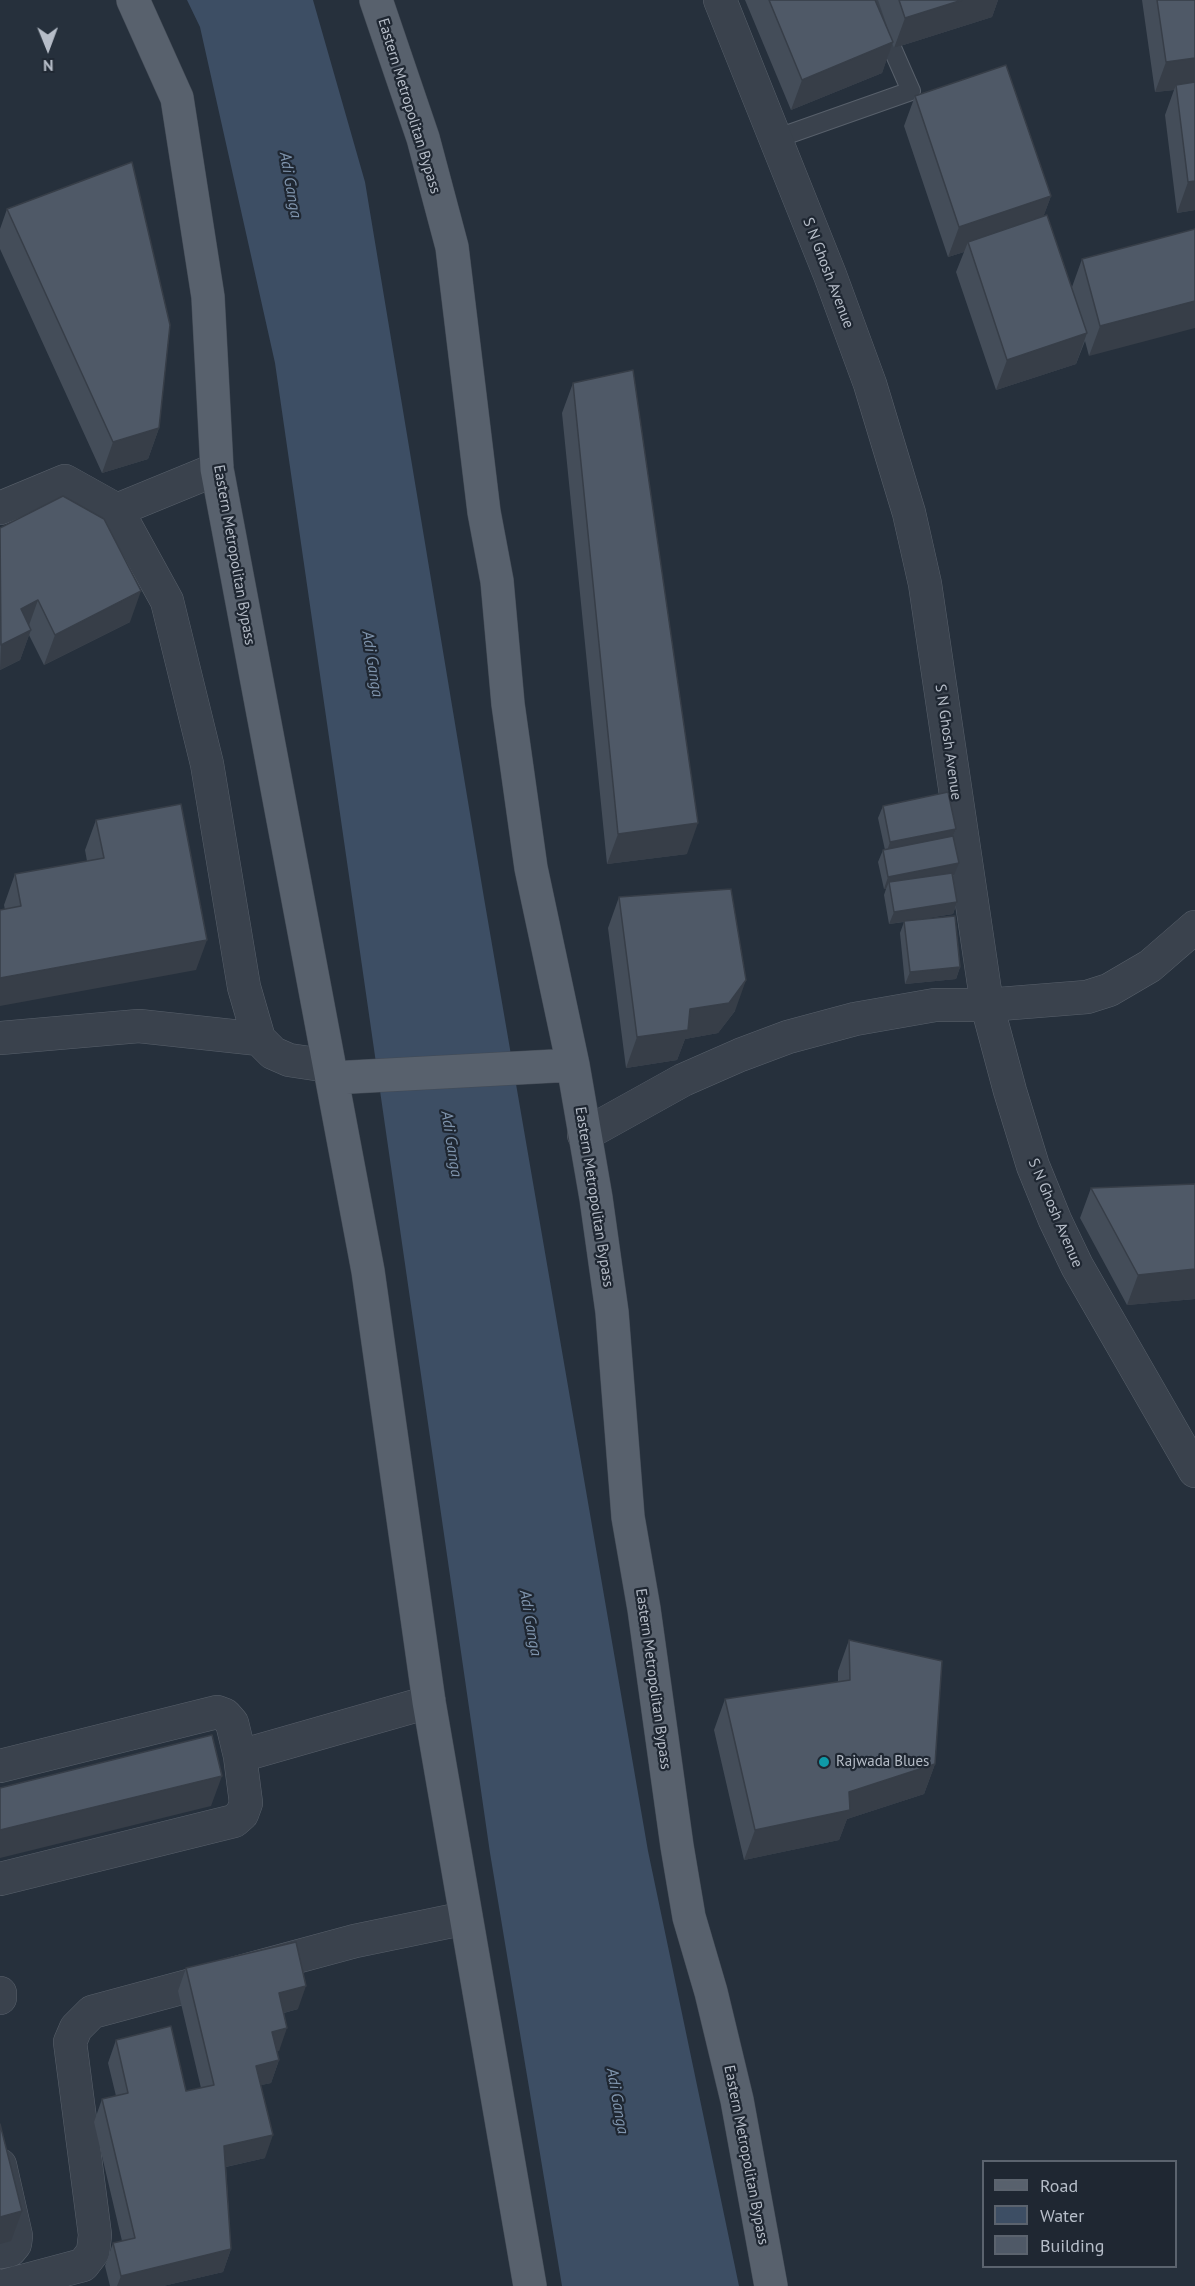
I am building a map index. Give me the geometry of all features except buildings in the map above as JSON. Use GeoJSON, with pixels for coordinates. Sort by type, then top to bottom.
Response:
{"type":"FeatureCollection","features":[{"type":"Feature","properties":{"kind":"main road","name":"Eastern Metropolitan Bypass"},"geometry":{"type":"LineString","coordinates":[[133,0],[177,98],[208,297],[217,470],[368,1271],[429,1702],[530,2286]]}},
{"type":"Feature","properties":{"kind":"main road","name":"Eastern Metropolitan Bypass"},"geometry":{"type":"LineString","coordinates":[[376,0],[423,138],[452,247],[484,512],[497,581],[508,704],[531,868],[573,1065],[596,1198],[612,1312],[628,1517],[644,1609],[682,1876],[689,1917],[711,1992],[737,2100],[771,2286]]}},
{"type":"Feature","properties":{"kind":"main road"},"geometry":{"type":"LineString","coordinates":[[331,1072],[573,1065]]}},
{"type":"Feature","properties":{"kind":"street","name":"S N Ghosh Avenue"},"geometry":{"type":"LineString","coordinates":[[720,0],[830,275],[866,373],[909,513],[925,584],[987,1005],[1033,1166],[1077,1266],[1195,1471]]}},
{"type":"Feature","properties":{"kind":"street"},"geometry":{"type":"LineString","coordinates":[[117,510],[217,470]]}},
{"type":"Feature","properties":{"kind":"street"},"geometry":{"type":"LineString","coordinates":[[0,508],[65,481],[117,510],[167,601],[207,764],[244,987],[259,1039],[273,1053],[331,1072]]}},
{"type":"Feature","properties":{"kind":"street"},"geometry":{"type":"LineString","coordinates":[[584,1135],[683,1080],[788,1037],[893,1011],[935,1005],[987,1005],[1087,997],[1109,990],[1150,966],[1195,927]]}},
{"type":"Feature","properties":{"kind":"street"},"geometry":{"type":"LineString","coordinates":[[0,1038],[139,1026],[259,1039]]}},
{"type":"Feature","properties":{"kind":"street"},"geometry":{"type":"LineString","coordinates":[[240,1756],[429,1702]]}},
{"type":"Feature","properties":{"kind":"street"},"geometry":{"type":"LineString","coordinates":[[0,1766],[217,1712],[225,1715],[232,1723],[240,1756],[246,1803],[242,1814],[234,1821],[0,1879]]}},
{"type":"Feature","properties":{"kind":"street"},"geometry":{"type":"LineString","coordinates":[[4,2286],[83,2265],[93,2252],[95,2235],[70,2042],[76,2028],[92,2012],[355,1941],[466,1918]]}},
{"type":"Feature","properties":{"kind":"street"},"geometry":{"type":"LineString","coordinates":[[0,2165],[16,2236],[15,2244],[10,2250],[0,2252]]}},
{"type":"Feature","properties":{"kind":"lane"},"geometry":{"type":"LineString","coordinates":[[775,139],[911,91],[872,0]]}},
{"type":"Feature","properties":{"kind":"water","name":"Adi Ganga"},"geometry":{"type":"Polygon","coordinates":[[[187,0],[313,0],[365,182],[484,898],[648,1851],[739,2286],[562,2286],[490,1853],[275,363],[200,27],[187,0]]]}},
{"type":"Feature","properties":{"kind":"place","name":"Rajwada Blues"},"geometry":{"type":"Point","coordinates":[824,1762]}}]}
